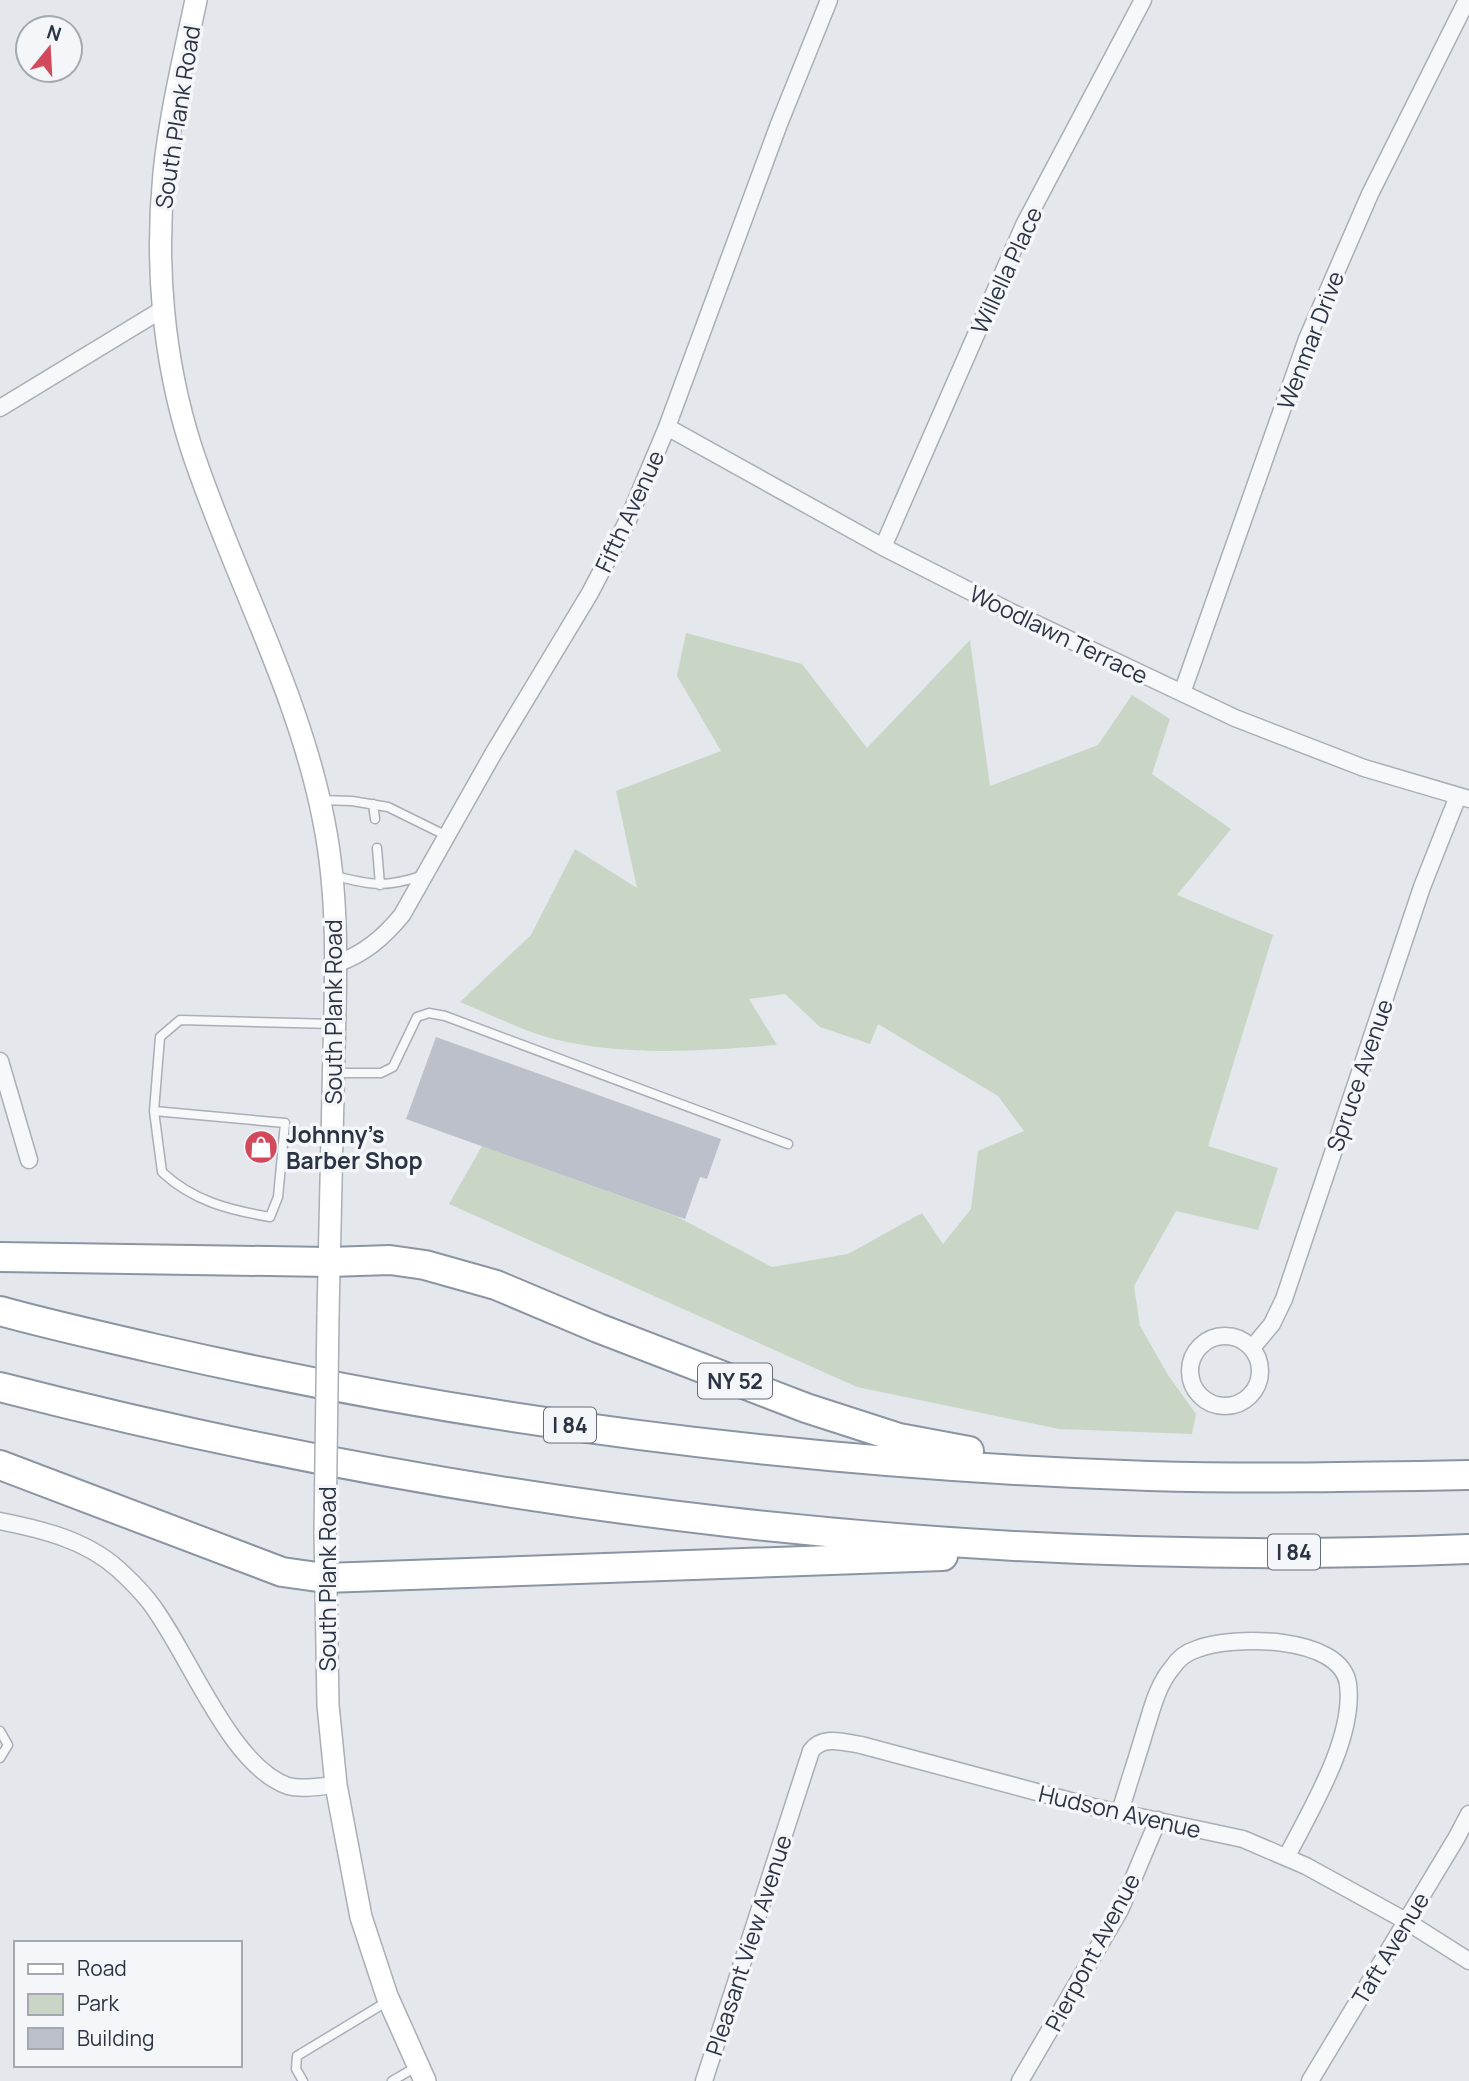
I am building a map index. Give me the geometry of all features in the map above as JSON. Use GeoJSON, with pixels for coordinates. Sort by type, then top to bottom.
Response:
{"type":"FeatureCollection","features":[{"type":"Feature","properties":{"kind":"highway"},"geometry":{"type":"LineString","coordinates":[[0,1257],[329,1262]]}},
{"type":"Feature","properties":{"kind":"highway","name":"NY 52"},"geometry":{"type":"LineString","coordinates":[[329,1262],[390,1260],[461,1274],[496,1285],[598,1328],[806,1408],[900,1438],[945,1448],[1150,1476]]}},
{"type":"Feature","properties":{"kind":"highway","name":"I 84"},"geometry":{"type":"LineString","coordinates":[[0,1311],[215,1362],[313,1382],[625,1433],[900,1462],[1150,1476],[1469,1475]]}},
{"type":"Feature","properties":{"kind":"highway","name":"I 84"},"geometry":{"type":"LineString","coordinates":[[0,1387],[93,1411],[276,1451],[407,1475],[588,1503],[828,1531],[1035,1546],[1146,1550],[1337,1552],[1455,1549]]}},
{"type":"Feature","properties":{"kind":"highway"},"geometry":{"type":"LineString","coordinates":[[0,1465],[282,1572],[325,1578],[1146,1550]]}},
{"type":"Feature","properties":{"kind":"main road","name":"South Plank Road"},"geometry":{"type":"LineString","coordinates":[[196,0],[164,173],[161,220],[163,309],[172,369],[191,446],[305,744],[320,800],[332,876],[336,964],[325,1532],[328,1705],[336,1785],[362,1917],[388,2001],[421,2074]]}},
{"type":"Feature","properties":{"kind":"street","name":"Fifth Avenue"},"geometry":{"type":"LineString","coordinates":[[336,964],[367,950],[386,934],[402,915],[609,559],[667,427],[779,124],[830,0]]}},
{"type":"Feature","properties":{"kind":"street","name":"Willella Place"},"geometry":{"type":"LineString","coordinates":[[883,547],[1024,225],[1143,0]]}},
{"type":"Feature","properties":{"kind":"street","name":"Wenmar Drive"},"geometry":{"type":"LineString","coordinates":[[1182,693],[1307,339],[1370,194],[1467,0]]}},
{"type":"Feature","properties":{"kind":"street"},"geometry":{"type":"LineString","coordinates":[[0,408],[163,309]]}},
{"type":"Feature","properties":{"kind":"street","name":"Woodlawn Terrace"},"geometry":{"type":"LineString","coordinates":[[667,427],[883,547],[1009,611],[1235,718],[1364,768],[1463,798]]}},
{"type":"Feature","properties":{"kind":"street","name":"Spruce Avenue"},"geometry":{"type":"LineString","coordinates":[[1252,1348],[1272,1324],[1284,1299],[1422,887],[1463,798]]}},
{"type":"Feature","properties":{"kind":"street"},"geometry":{"type":"LineString","coordinates":[[0,1061],[29,1160]]}},
{"type":"Feature","properties":{"kind":"street"},"geometry":{"type":"LineString","coordinates":[[1222,1336],[1243,1341],[1252,1348],[1261,1370],[1259,1382],[1253,1392],[1233,1405],[1222,1406],[1210,1403],[1200,1396],[1193,1386],[1190,1374],[1195,1353],[1202,1344],[1222,1336]]}},
{"type":"Feature","properties":{"kind":"street"},"geometry":{"type":"LineString","coordinates":[[0,1521],[65,1537],[116,1567],[149,1601],[211,1704],[245,1754],[268,1776],[290,1786],[306,1788],[336,1785]]}},
{"type":"Feature","properties":{"kind":"street"},"geometry":{"type":"LineString","coordinates":[[1120,1812],[1159,1689],[1180,1659],[1196,1649],[1214,1644],[1261,1641],[1307,1647],[1326,1654],[1340,1665],[1347,1681],[1349,1706],[1332,1768],[1287,1856]]}},
{"type":"Feature","properties":{"kind":"street","name":"Hudson Avenue"},"geometry":{"type":"LineString","coordinates":[[792,1810],[815,1745],[836,1741],[861,1745],[1080,1803],[1243,1839],[1287,1856],[1406,1920],[1469,1961]]}},
{"type":"Feature","properties":{"kind":"street","name":"Pleasant View Avenue"},"geometry":{"type":"LineString","coordinates":[[704,2081],[792,1810]]}},
{"type":"Feature","properties":{"kind":"street","name":"Taft Avenue"},"geometry":{"type":"LineString","coordinates":[[1311,2081],[1469,1814]]}},
{"type":"Feature","properties":{"kind":"street","name":"Pierpont Avenue"},"geometry":{"type":"LineString","coordinates":[[1020,2081],[1120,1910],[1158,1820]]}},
{"type":"Feature","properties":{"kind":"lane"},"geometry":{"type":"LineString","coordinates":[[320,800],[388,807],[447,836]]}},
{"type":"Feature","properties":{"kind":"lane"},"geometry":{"type":"LineString","coordinates":[[373,804],[375,819]]}},
{"type":"Feature","properties":{"kind":"lane"},"geometry":{"type":"LineString","coordinates":[[377,848],[380,884]]}},
{"type":"Feature","properties":{"kind":"lane"},"geometry":{"type":"LineString","coordinates":[[332,876],[369,885],[395,884],[426,875]]}},
{"type":"Feature","properties":{"kind":"lane"},"geometry":{"type":"LineString","coordinates":[[333,1073],[381,1073],[393,1067],[418,1017],[429,1013],[445,1016],[788,1144]]}},
{"type":"Feature","properties":{"kind":"lane"},"geometry":{"type":"LineString","coordinates":[[154,1111],[285,1123],[278,1197],[271,1217],[233,1210],[180,1189],[162,1172],[154,1111],[160,1037],[180,1020],[334,1024]]}},
{"type":"Feature","properties":{"kind":"lane"},"geometry":{"type":"LineString","coordinates":[[0,1731],[8,1745],[0,1758]]}},
{"type":"Feature","properties":{"kind":"lane"},"geometry":{"type":"LineString","coordinates":[[303,2081],[296,2069],[298,2056],[388,2001]]}},
{"type":"Feature","properties":{"kind":"lane"},"geometry":{"type":"LineString","coordinates":[[391,2081],[421,2074]]}},
{"type":"Feature","properties":{"kind":"green space"},"geometry":{"type":"Polygon","coordinates":[[[686,633],[802,664],[867,748],[970,640],[990,786],[1098,745],[1132,695],[1170,719],[1152,774],[1231,829],[1177,895],[1273,935],[1208,1146],[1278,1168],[1258,1230],[1176,1211],[1134,1286],[1140,1326],[1168,1375],[1196,1414],[1192,1434],[1059,1429],[857,1387],[449,1204],[482,1146],[676,1216],[772,1267],[848,1254],[922,1213],[943,1244],[971,1209],[978,1151],[1024,1131],[998,1096],[878,1024],[870,1044],[820,1027],[785,994],[749,999],[777,1045],[688,1051],[627,1050],[568,1042],[540,1035],[460,1002],[531,935],[575,849],[637,888],[616,791],[721,751],[677,676],[686,633]]]}},
{"type":"Feature","properties":{"kind":"building"},"geometry":{"type":"Polygon","coordinates":[[[436,1037],[721,1139],[707,1179],[700,1177],[685,1219],[406,1119],[436,1037]]]}},
{"type":"Feature","properties":{"kind":"place","name":"Johnny’s Barber Shop"},"geometry":{"type":"Point","coordinates":[261,1147]}}]}
